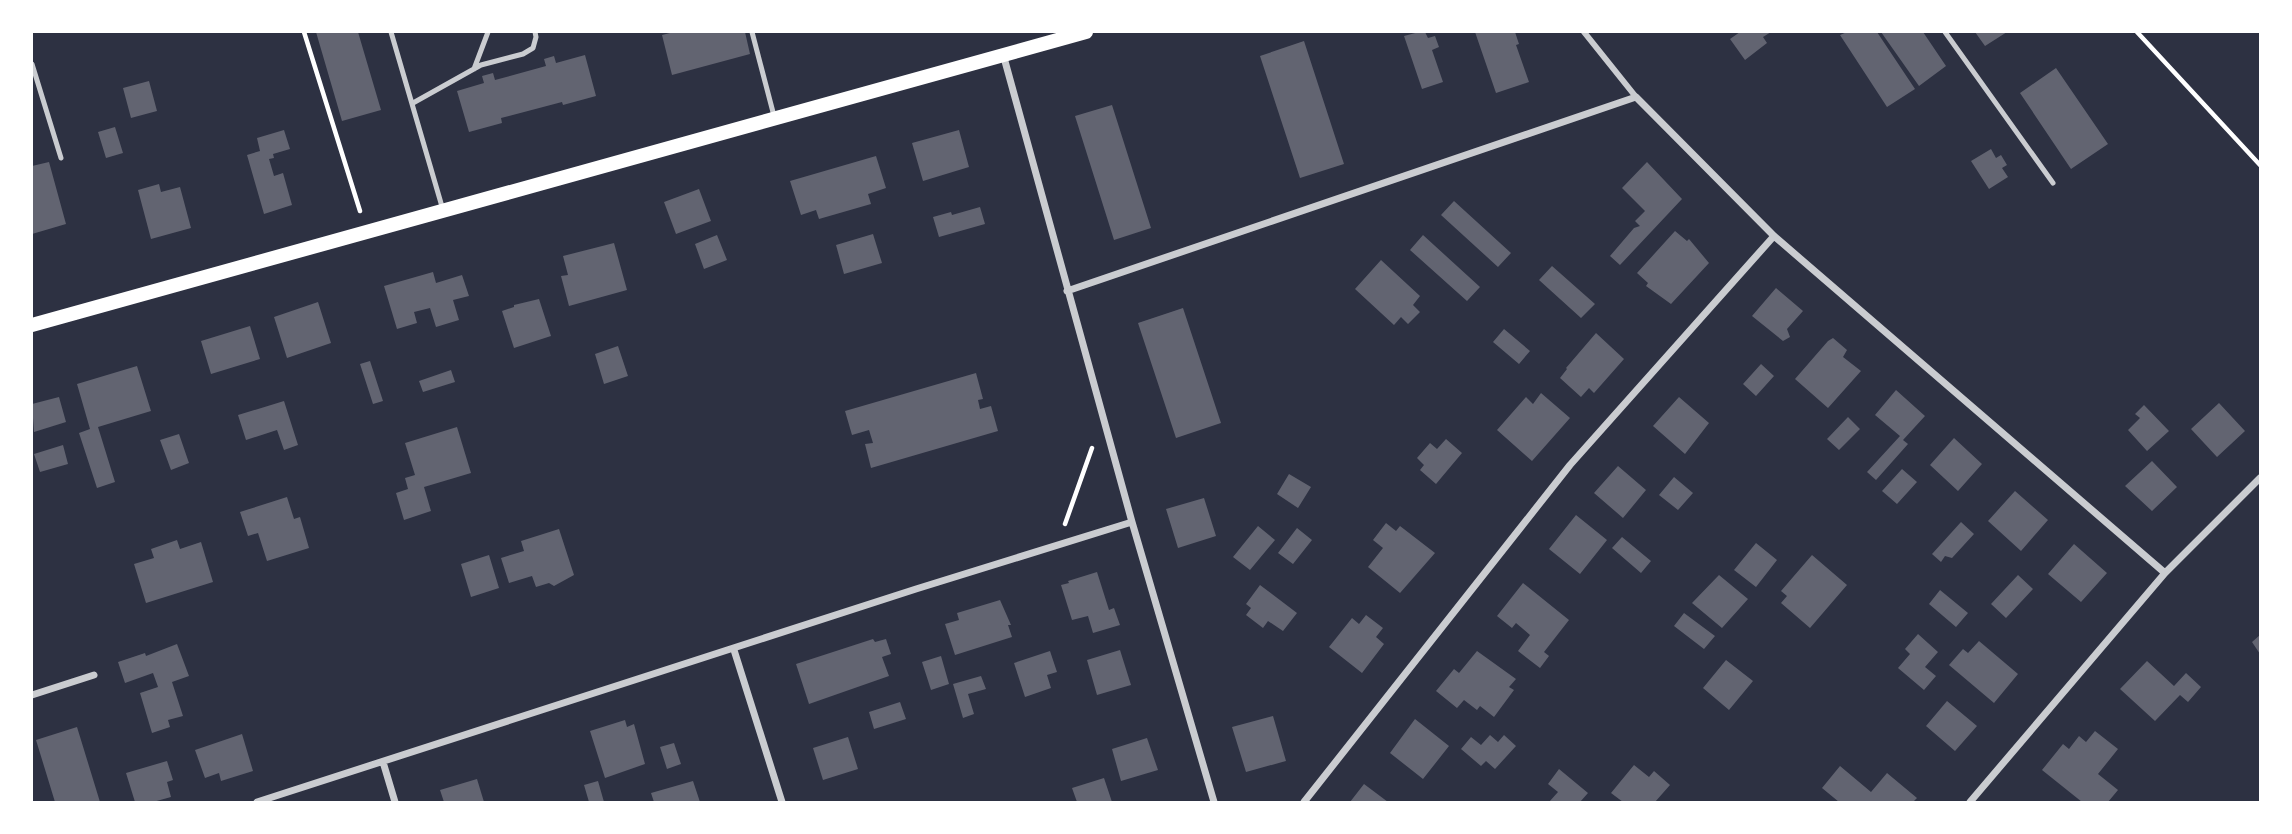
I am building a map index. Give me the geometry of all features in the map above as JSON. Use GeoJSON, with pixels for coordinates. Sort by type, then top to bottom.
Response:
{"type":"FeatureCollection","features":[{"type":"Feature","properties":{"kind":"main road"},"geometry":{"type":"LineString","coordinates":[[32,325],[1086,32]]}},
{"type":"Feature","properties":{"kind":"street"},"geometry":{"type":"LineString","coordinates":[[1584,32],[1636,97],[1774,236],[2165,573]]}},
{"type":"Feature","properties":{"kind":"street"},"geometry":{"type":"LineString","coordinates":[[1003,54],[1132,522],[1214,803]]}},
{"type":"Feature","properties":{"kind":"street"},"geometry":{"type":"LineString","coordinates":[[1067,291],[1636,97]]}},
{"type":"Feature","properties":{"kind":"street"},"geometry":{"type":"LineString","coordinates":[[1304,803],[1570,465],[1774,236]]}},
{"type":"Feature","properties":{"kind":"street"},"geometry":{"type":"LineString","coordinates":[[1970,803],[2165,573],[2260,478]]}},
{"type":"Feature","properties":{"kind":"street"},"geometry":{"type":"LineString","coordinates":[[257,803],[916,589],[1132,522]]}},
{"type":"Feature","properties":{"kind":"street"},"geometry":{"type":"LineString","coordinates":[[734,650],[782,803]]}},
{"type":"Feature","properties":{"kind":"street"},"geometry":{"type":"LineString","coordinates":[[32,695],[94,676]]}},
{"type":"Feature","properties":{"kind":"street"},"geometry":{"type":"LineString","coordinates":[[383,762],[395,803]]}},
{"type":"Feature","properties":{"kind":"lane"},"geometry":{"type":"LineString","coordinates":[[391,32],[443,210]]}},
{"type":"Feature","properties":{"kind":"lane"},"geometry":{"type":"LineString","coordinates":[[474,69],[488,32]]}},
{"type":"Feature","properties":{"kind":"lane"},"geometry":{"type":"LineString","coordinates":[[413,103],[474,69],[523,54],[533,48],[537,37],[534,32]]}},
{"type":"Feature","properties":{"kind":"lane"},"geometry":{"type":"LineString","coordinates":[[751,32],[774,117]]}},
{"type":"Feature","properties":{"kind":"lane"},"geometry":{"type":"LineString","coordinates":[[1945,32],[2053,183]]}},
{"type":"Feature","properties":{"kind":"lane"},"geometry":{"type":"LineString","coordinates":[[32,64],[61,158]]}},
{"type":"Feature","properties":{"kind":"path"},"geometry":{"type":"LineString","coordinates":[[304,32],[360,211]]}},
{"type":"Feature","properties":{"kind":"path"},"geometry":{"type":"LineString","coordinates":[[2137,32],[2260,164]]}},
{"type":"Feature","properties":{"kind":"path"},"geometry":{"type":"LineString","coordinates":[[1050,548],[1065,523],[1092,448]]}},
{"type":"Feature","properties":{"kind":"building"},"geometry":{"type":"Polygon","coordinates":[[[316,32],[358,32],[381,110],[342,121],[316,32]]]}},
{"type":"Feature","properties":{"kind":"building"},"geometry":{"type":"Polygon","coordinates":[[[674,32],[745,32],[750,54],[672,75],[662,35],[674,32]]]}},
{"type":"Feature","properties":{"kind":"building"},"geometry":{"type":"Polygon","coordinates":[[[1425,32],[1428,38],[1435,36],[1439,47],[1432,50],[1443,82],[1422,89],[1404,36],[1425,32]]]}},
{"type":"Feature","properties":{"kind":"building"},"geometry":{"type":"Polygon","coordinates":[[[1475,32],[1515,32],[1519,44],[1516,45],[1529,82],[1496,93],[1475,32]]]}},
{"type":"Feature","properties":{"kind":"building"},"geometry":{"type":"Polygon","coordinates":[[[1740,32],[1771,32],[1763,37],[1767,43],[1745,60],[1730,39],[1740,32]]]}},
{"type":"Feature","properties":{"kind":"building"},"geometry":{"type":"Polygon","coordinates":[[[1847,32],[1877,32],[1915,89],[1887,107],[1840,35],[1847,32]]]}},
{"type":"Feature","properties":{"kind":"building"},"geometry":{"type":"Polygon","coordinates":[[[1881,32],[1923,32],[1946,66],[1919,86],[1881,32]]]}},
{"type":"Feature","properties":{"kind":"building"},"geometry":{"type":"Polygon","coordinates":[[[1975,32],[2007,32],[1985,46],[1975,32]]]}},
{"type":"Feature","properties":{"kind":"building"},"geometry":{"type":"Polygon","coordinates":[[[1304,41],[1344,164],[1300,178],[1260,56],[1304,41]]]}},
{"type":"Feature","properties":{"kind":"building"},"geometry":{"type":"Polygon","coordinates":[[[585,55],[596,96],[501,118],[502,123],[469,132],[457,91],[484,83],[482,76],[493,73],[495,80],[546,66],[544,59],[554,56],[556,63],[585,55]]]}},
{"type":"Feature","properties":{"kind":"building"},"geometry":{"type":"Polygon","coordinates":[[[2056,68],[2108,144],[2071,169],[2020,93],[2056,68]]]}},
{"type":"Feature","properties":{"kind":"building"},"geometry":{"type":"Polygon","coordinates":[[[149,81],[157,111],[131,118],[123,88],[149,81]]]}},
{"type":"Feature","properties":{"kind":"building"},"geometry":{"type":"Polygon","coordinates":[[[1112,105],[1151,228],[1114,240],[1075,116],[1112,105]]]}},
{"type":"Feature","properties":{"kind":"building"},"geometry":{"type":"Polygon","coordinates":[[[115,127],[123,153],[106,158],[98,132],[115,127]]]}},
{"type":"Feature","properties":{"kind":"building"},"geometry":{"type":"Polygon","coordinates":[[[284,130],[290,149],[273,154],[274,158],[269,159],[274,176],[283,173],[292,205],[264,214],[247,155],[260,151],[257,138],[284,130]]]}},
{"type":"Feature","properties":{"kind":"building"},"geometry":{"type":"Polygon","coordinates":[[[959,130],[969,167],[923,181],[912,143],[959,130]]]}},
{"type":"Feature","properties":{"kind":"building"},"geometry":{"type":"Polygon","coordinates":[[[1991,149],[1996,158],[2001,155],[2007,165],[2002,168],[2008,177],[1989,189],[1971,161],[1991,149]]]}},
{"type":"Feature","properties":{"kind":"building"},"geometry":{"type":"Polygon","coordinates":[[[876,156],[886,188],[868,194],[871,204],[819,219],[816,210],[801,215],[790,181],[876,156]]]}},
{"type":"Feature","properties":{"kind":"building"},"geometry":{"type":"Polygon","coordinates":[[[49,162],[66,224],[32,234],[32,166],[49,162]]]}},
{"type":"Feature","properties":{"kind":"building"},"geometry":{"type":"Polygon","coordinates":[[[1647,162],[1682,199],[1620,265],[1610,256],[1634,228],[1640,226],[1635,221],[1645,211],[1622,188],[1647,162]]]}},
{"type":"Feature","properties":{"kind":"building"},"geometry":{"type":"Polygon","coordinates":[[[159,184],[161,192],[180,187],[191,228],[151,239],[138,190],[159,184]]]}},
{"type":"Feature","properties":{"kind":"building"},"geometry":{"type":"Polygon","coordinates":[[[699,189],[711,221],[676,234],[664,202],[699,189]]]}},
{"type":"Feature","properties":{"kind":"building"},"geometry":{"type":"Polygon","coordinates":[[[1454,201],[1511,253],[1498,267],[1441,215],[1454,201]]]}},
{"type":"Feature","properties":{"kind":"building"},"geometry":{"type":"Polygon","coordinates":[[[980,207],[985,224],[939,237],[933,217],[980,207]]]}},
{"type":"Feature","properties":{"kind":"building"},"geometry":{"type":"Polygon","coordinates":[[[1675,231],[1687,241],[1689,239],[1709,263],[1671,304],[1646,286],[1648,283],[1637,273],[1675,231]]]}},
{"type":"Feature","properties":{"kind":"building"},"geometry":{"type":"Polygon","coordinates":[[[873,234],[882,263],[844,274],[836,245],[873,234]]]}},
{"type":"Feature","properties":{"kind":"building"},"geometry":{"type":"Polygon","coordinates":[[[717,235],[727,260],[704,269],[695,244],[717,235]]]}},
{"type":"Feature","properties":{"kind":"building"},"geometry":{"type":"Polygon","coordinates":[[[1423,235],[1480,287],[1467,301],[1410,250],[1423,235]]]}},
{"type":"Feature","properties":{"kind":"building"},"geometry":{"type":"Polygon","coordinates":[[[614,243],[627,290],[569,306],[561,276],[568,275],[563,256],[614,243]]]}},
{"type":"Feature","properties":{"kind":"building"},"geometry":{"type":"Polygon","coordinates":[[[1381,260],[1420,296],[1413,305],[1420,312],[1408,324],[1401,317],[1394,325],[1355,289],[1381,260]]]}},
{"type":"Feature","properties":{"kind":"building"},"geometry":{"type":"Polygon","coordinates":[[[1552,266],[1595,304],[1581,318],[1539,280],[1552,266]]]}},
{"type":"Feature","properties":{"kind":"building"},"geometry":{"type":"Polygon","coordinates":[[[433,272],[436,283],[462,275],[469,296],[453,300],[459,320],[436,327],[430,308],[414,312],[417,323],[397,329],[384,286],[433,272]]]}},
{"type":"Feature","properties":{"kind":"building"},"geometry":{"type":"Polygon","coordinates":[[[1776,288],[1803,311],[1787,329],[1790,337],[1783,341],[1752,316],[1776,288]]]}},
{"type":"Feature","properties":{"kind":"building"},"geometry":{"type":"Polygon","coordinates":[[[539,299],[551,336],[514,348],[502,311],[539,299]]]}},
{"type":"Feature","properties":{"kind":"building"},"geometry":{"type":"Polygon","coordinates":[[[318,302],[331,343],[287,358],[274,317],[318,302]]]}},
{"type":"Feature","properties":{"kind":"building"},"geometry":{"type":"Polygon","coordinates":[[[1183,308],[1221,423],[1176,438],[1138,323],[1183,308]]]}},
{"type":"Feature","properties":{"kind":"building"},"geometry":{"type":"Polygon","coordinates":[[[250,326],[260,359],[211,374],[201,341],[250,326]]]}},
{"type":"Feature","properties":{"kind":"building"},"geometry":{"type":"Polygon","coordinates":[[[1504,329],[1530,351],[1519,364],[1493,342],[1504,329]]]}},
{"type":"Feature","properties":{"kind":"building"},"geometry":{"type":"Polygon","coordinates":[[[1596,333],[1624,359],[1594,393],[1589,388],[1581,397],[1560,378],[1596,333]]]}},
{"type":"Feature","properties":{"kind":"building"},"geometry":{"type":"Polygon","coordinates":[[[1833,338],[1847,350],[1843,357],[1861,371],[1828,408],[1795,379],[1833,338]]]}},
{"type":"Feature","properties":{"kind":"building"},"geometry":{"type":"Polygon","coordinates":[[[618,346],[628,376],[604,384],[595,354],[618,346]]]}},
{"type":"Feature","properties":{"kind":"building"},"geometry":{"type":"Polygon","coordinates":[[[370,361],[383,401],[373,404],[360,364],[370,361]]]}},
{"type":"Feature","properties":{"kind":"building"},"geometry":{"type":"Polygon","coordinates":[[[1761,364],[1774,376],[1756,396],[1743,384],[1761,364]]]}},
{"type":"Feature","properties":{"kind":"building"},"geometry":{"type":"Polygon","coordinates":[[[137,366],[151,411],[98,427],[115,482],[97,488],[79,433],[90,429],[77,384],[137,366]]]}},
{"type":"Feature","properties":{"kind":"building"},"geometry":{"type":"Polygon","coordinates":[[[451,370],[455,382],[423,392],[419,381],[451,370]]]}},
{"type":"Feature","properties":{"kind":"building"},"geometry":{"type":"Polygon","coordinates":[[[976,373],[983,399],[978,400],[980,409],[991,406],[998,431],[871,468],[865,444],[873,443],[869,430],[852,435],[845,411],[976,373]]]}},
{"type":"Feature","properties":{"kind":"building"},"geometry":{"type":"Polygon","coordinates":[[[1896,390],[1925,416],[1903,440],[1908,444],[1876,480],[1867,472],[1900,436],[1875,415],[1896,390]]]}},
{"type":"Feature","properties":{"kind":"building"},"geometry":{"type":"Polygon","coordinates":[[[1541,393],[1570,418],[1532,461],[1497,430],[1526,397],[1533,404],[1541,393]]]}},
{"type":"Feature","properties":{"kind":"building"},"geometry":{"type":"Polygon","coordinates":[[[59,397],[66,422],[34,432],[32,404],[59,397]]]}},
{"type":"Feature","properties":{"kind":"building"},"geometry":{"type":"Polygon","coordinates":[[[1679,397],[1709,423],[1685,454],[1653,426],[1679,397]]]}},
{"type":"Feature","properties":{"kind":"building"},"geometry":{"type":"Polygon","coordinates":[[[284,401],[298,445],[284,450],[277,430],[246,440],[238,415],[284,401]]]}},
{"type":"Feature","properties":{"kind":"building"},"geometry":{"type":"Polygon","coordinates":[[[2219,403],[2245,431],[2217,457],[2191,429],[2219,403]]]}},
{"type":"Feature","properties":{"kind":"building"},"geometry":{"type":"Polygon","coordinates":[[[2144,405],[2169,431],[2147,451],[2128,430],[2140,418],[2135,414],[2144,405]]]}},
{"type":"Feature","properties":{"kind":"building"},"geometry":{"type":"Polygon","coordinates":[[[1848,417],[1860,429],[1839,450],[1827,439],[1848,417]]]}},
{"type":"Feature","properties":{"kind":"building"},"geometry":{"type":"Polygon","coordinates":[[[457,427],[471,473],[424,487],[431,511],[404,520],[396,493],[408,489],[405,478],[415,475],[405,443],[457,427]]]}},
{"type":"Feature","properties":{"kind":"building"},"geometry":{"type":"Polygon","coordinates":[[[179,434],[189,463],[171,470],[160,440],[179,434]]]}},
{"type":"Feature","properties":{"kind":"building"},"geometry":{"type":"Polygon","coordinates":[[[1954,438],[1982,464],[1958,491],[1930,465],[1954,438]]]}},
{"type":"Feature","properties":{"kind":"building"},"geometry":{"type":"Polygon","coordinates":[[[1446,439],[1462,453],[1436,484],[1420,470],[1424,465],[1417,458],[1430,443],[1437,449],[1446,439]]]}},
{"type":"Feature","properties":{"kind":"building"},"geometry":{"type":"Polygon","coordinates":[[[63,445],[68,464],[40,472],[34,454],[63,445]]]}},
{"type":"Feature","properties":{"kind":"building"},"geometry":{"type":"Polygon","coordinates":[[[2152,461],[2177,487],[2152,511],[2125,486],[2152,461]]]}},
{"type":"Feature","properties":{"kind":"building"},"geometry":{"type":"Polygon","coordinates":[[[1618,466],[1646,490],[1623,518],[1594,493],[1618,466]]]}},
{"type":"Feature","properties":{"kind":"building"},"geometry":{"type":"Polygon","coordinates":[[[1902,469],[1917,482],[1897,504],[1882,491],[1902,469]]]}},
{"type":"Feature","properties":{"kind":"building"},"geometry":{"type":"Polygon","coordinates":[[[1289,474],[1311,487],[1298,508],[1277,494],[1289,474]]]}},
{"type":"Feature","properties":{"kind":"building"},"geometry":{"type":"Polygon","coordinates":[[[1674,477],[1693,493],[1678,510],[1659,495],[1674,477]]]}},
{"type":"Feature","properties":{"kind":"building"},"geometry":{"type":"Polygon","coordinates":[[[2015,491],[2048,520],[2021,551],[1988,521],[2015,491]]]}},
{"type":"Feature","properties":{"kind":"building"},"geometry":{"type":"Polygon","coordinates":[[[287,497],[294,519],[300,517],[309,548],[267,561],[258,533],[248,536],[240,512],[287,497]]]}},
{"type":"Feature","properties":{"kind":"building"},"geometry":{"type":"Polygon","coordinates":[[[1204,498],[1216,536],[1178,548],[1166,509],[1204,498]]]}},
{"type":"Feature","properties":{"kind":"building"},"geometry":{"type":"Polygon","coordinates":[[[1576,515],[1607,540],[1580,574],[1549,549],[1576,515]]]}},
{"type":"Feature","properties":{"kind":"building"},"geometry":{"type":"Polygon","coordinates":[[[1961,522],[1974,534],[1952,558],[1945,556],[1941,562],[1932,554],[1961,522]]]}},
{"type":"Feature","properties":{"kind":"building"},"geometry":{"type":"Polygon","coordinates":[[[1386,523],[1396,531],[1400,526],[1435,553],[1400,593],[1368,567],[1383,548],[1373,540],[1386,523]]]}},
{"type":"Feature","properties":{"kind":"building"},"geometry":{"type":"Polygon","coordinates":[[[1258,526],[1275,540],[1250,570],[1233,557],[1258,526]]]}},
{"type":"Feature","properties":{"kind":"building"},"geometry":{"type":"Polygon","coordinates":[[[1297,528],[1312,540],[1293,564],[1278,553],[1297,528]]]}},
{"type":"Feature","properties":{"kind":"building"},"geometry":{"type":"Polygon","coordinates":[[[559,529],[574,575],[554,586],[549,583],[536,587],[532,576],[509,583],[501,558],[524,551],[521,541],[559,529]]]}},
{"type":"Feature","properties":{"kind":"building"},"geometry":{"type":"Polygon","coordinates":[[[1622,537],[1651,561],[1641,573],[1612,548],[1622,537]]]}},
{"type":"Feature","properties":{"kind":"building"},"geometry":{"type":"Polygon","coordinates":[[[177,540],[180,549],[201,542],[213,582],[146,603],[134,564],[154,558],[151,549],[177,540]]]}},
{"type":"Feature","properties":{"kind":"building"},"geometry":{"type":"Polygon","coordinates":[[[1756,543],[1777,560],[1756,587],[1734,570],[1756,543]]]}},
{"type":"Feature","properties":{"kind":"building"},"geometry":{"type":"Polygon","coordinates":[[[2074,544],[2107,573],[2081,602],[2048,574],[2074,544]]]}},
{"type":"Feature","properties":{"kind":"building"},"geometry":{"type":"Polygon","coordinates":[[[489,555],[499,588],[471,597],[461,564],[489,555]]]}},
{"type":"Feature","properties":{"kind":"building"},"geometry":{"type":"Polygon","coordinates":[[[1812,555],[1847,585],[1810,628],[1781,603],[1787,596],[1781,591],[1812,555]]]}},
{"type":"Feature","properties":{"kind":"building"},"geometry":{"type":"Polygon","coordinates":[[[1097,572],[1109,610],[1114,608],[1120,625],[1093,633],[1088,616],[1072,620],[1061,585],[1097,572]]]}},
{"type":"Feature","properties":{"kind":"building"},"geometry":{"type":"Polygon","coordinates":[[[1719,575],[1748,599],[1722,628],[1692,603],[1719,575]]]}},
{"type":"Feature","properties":{"kind":"building"},"geometry":{"type":"Polygon","coordinates":[[[2018,575],[2033,589],[2006,618],[1991,604],[2018,575]]]}},
{"type":"Feature","properties":{"kind":"building"},"geometry":{"type":"Polygon","coordinates":[[[1523,583],[1569,620],[1544,652],[1549,656],[1540,668],[1518,651],[1530,635],[1516,623],[1512,628],[1497,616],[1523,583]]]}},
{"type":"Feature","properties":{"kind":"building"},"geometry":{"type":"Polygon","coordinates":[[[1260,585],[1297,613],[1283,631],[1268,621],[1263,628],[1246,615],[1251,608],[1246,604],[1260,585]]]}},
{"type":"Feature","properties":{"kind":"building"},"geometry":{"type":"Polygon","coordinates":[[[1940,590],[1968,613],[1956,627],[1929,604],[1940,590]]]}},
{"type":"Feature","properties":{"kind":"building"},"geometry":{"type":"Polygon","coordinates":[[[1000,600],[1011,625],[1008,625],[1012,637],[955,655],[945,624],[959,620],[957,613],[1000,600]]]}},
{"type":"Feature","properties":{"kind":"building"},"geometry":{"type":"Polygon","coordinates":[[[1684,613],[1715,636],[1704,649],[1674,626],[1684,613]]]}},
{"type":"Feature","properties":{"kind":"building"},"geometry":{"type":"Polygon","coordinates":[[[1366,615],[1383,628],[1376,637],[1384,644],[1362,673],[1329,647],[1352,618],[1359,624],[1366,615]]]}},
{"type":"Feature","properties":{"kind":"building"},"geometry":{"type":"Polygon","coordinates":[[[1918,634],[1938,652],[1925,667],[1936,676],[1924,690],[1898,668],[1910,654],[1905,649],[1918,634]]]}},
{"type":"Feature","properties":{"kind":"building"},"geometry":{"type":"Polygon","coordinates":[[[2260,635],[2260,654],[2252,642],[2260,635]]]}},
{"type":"Feature","properties":{"kind":"building"},"geometry":{"type":"Polygon","coordinates":[[[873,639],[875,642],[886,639],[891,654],[882,657],[889,676],[809,704],[796,664],[873,639]]]}},
{"type":"Feature","properties":{"kind":"building"},"geometry":{"type":"Polygon","coordinates":[[[1979,641],[2018,674],[1994,703],[1949,665],[1963,649],[1968,653],[1979,641]]]}},
{"type":"Feature","properties":{"kind":"building"},"geometry":{"type":"Polygon","coordinates":[[[177,644],[189,676],[172,682],[183,716],[168,720],[170,727],[152,733],[140,693],[158,687],[153,673],[125,683],[118,662],[145,653],[146,656],[177,644]]]}},
{"type":"Feature","properties":{"kind":"building"},"geometry":{"type":"Polygon","coordinates":[[[1120,650],[1131,685],[1097,695],[1087,660],[1120,650]]]}},
{"type":"Feature","properties":{"kind":"building"},"geometry":{"type":"Polygon","coordinates":[[[1050,651],[1057,672],[1047,675],[1051,688],[1025,697],[1014,663],[1050,651]]]}},
{"type":"Feature","properties":{"kind":"building"},"geometry":{"type":"Polygon","coordinates":[[[1477,651],[1516,679],[1509,687],[1514,690],[1494,717],[1480,706],[1477,710],[1464,700],[1457,708],[1436,691],[1454,669],[1459,673],[1477,651]]]}},
{"type":"Feature","properties":{"kind":"building"},"geometry":{"type":"Polygon","coordinates":[[[941,656],[949,684],[931,690],[922,662],[941,656]]]}},
{"type":"Feature","properties":{"kind":"building"},"geometry":{"type":"Polygon","coordinates":[[[1726,660],[1753,681],[1729,710],[1703,688],[1726,660]]]}},
{"type":"Feature","properties":{"kind":"building"},"geometry":{"type":"Polygon","coordinates":[[[2147,661],[2174,686],[2186,673],[2201,687],[2188,702],[2180,695],[2155,721],[2120,689],[2147,661]]]}},
{"type":"Feature","properties":{"kind":"building"},"geometry":{"type":"Polygon","coordinates":[[[981,676],[986,689],[968,694],[974,714],[963,718],[953,684],[981,676]]]}},
{"type":"Feature","properties":{"kind":"building"},"geometry":{"type":"Polygon","coordinates":[[[1947,701],[1977,726],[1955,751],[1926,726],[1947,701]]]}},
{"type":"Feature","properties":{"kind":"building"},"geometry":{"type":"Polygon","coordinates":[[[900,702],[906,719],[874,729],[869,712],[900,702]]]}},
{"type":"Feature","properties":{"kind":"building"},"geometry":{"type":"Polygon","coordinates":[[[1273,716],[1286,761],[1246,772],[1232,727],[1273,716]]]}},
{"type":"Feature","properties":{"kind":"building"},"geometry":{"type":"Polygon","coordinates":[[[1415,719],[1449,746],[1423,779],[1390,753],[1415,719]]]}},
{"type":"Feature","properties":{"kind":"building"},"geometry":{"type":"Polygon","coordinates":[[[625,720],[627,727],[634,724],[645,764],[605,778],[590,731],[625,720]]]}},
{"type":"Feature","properties":{"kind":"building"},"geometry":{"type":"Polygon","coordinates":[[[77,727],[100,802],[55,802],[36,740],[77,727]]]}},
{"type":"Feature","properties":{"kind":"building"},"geometry":{"type":"Polygon","coordinates":[[[2095,731],[2118,749],[2098,774],[2118,790],[2108,802],[2082,802],[2042,770],[2063,744],[2069,749],[2079,736],[2086,742],[2095,731]]]}},
{"type":"Feature","properties":{"kind":"building"},"geometry":{"type":"Polygon","coordinates":[[[242,734],[253,771],[221,781],[219,773],[205,778],[195,750],[242,734]]]}},
{"type":"Feature","properties":{"kind":"building"},"geometry":{"type":"Polygon","coordinates":[[[1490,735],[1498,742],[1504,735],[1516,746],[1495,769],[1486,761],[1481,766],[1461,749],[1471,737],[1481,745],[1490,735]]]}},
{"type":"Feature","properties":{"kind":"building"},"geometry":{"type":"Polygon","coordinates":[[[848,737],[858,769],[823,780],[813,748],[848,737]]]}},
{"type":"Feature","properties":{"kind":"building"},"geometry":{"type":"Polygon","coordinates":[[[1147,738],[1158,770],[1121,781],[1112,749],[1147,738]]]}},
{"type":"Feature","properties":{"kind":"building"},"geometry":{"type":"Polygon","coordinates":[[[674,743],[681,764],[667,769],[660,747],[674,743]]]}},
{"type":"Feature","properties":{"kind":"building"},"geometry":{"type":"Polygon","coordinates":[[[167,761],[173,780],[167,782],[171,797],[153,802],[135,802],[126,773],[167,761]]]}},
{"type":"Feature","properties":{"kind":"building"},"geometry":{"type":"Polygon","coordinates":[[[1634,765],[1649,777],[1654,771],[1670,785],[1655,802],[1623,802],[1611,793],[1634,765]]]}},
{"type":"Feature","properties":{"kind":"building"},"geometry":{"type":"Polygon","coordinates":[[[1840,766],[1871,792],[1887,773],[1917,798],[1913,802],[1839,802],[1822,788],[1840,766]]]}},
{"type":"Feature","properties":{"kind":"building"},"geometry":{"type":"Polygon","coordinates":[[[1559,769],[1588,793],[1580,802],[1549,802],[1558,792],[1548,784],[1559,769]]]}},
{"type":"Feature","properties":{"kind":"building"},"geometry":{"type":"Polygon","coordinates":[[[1104,778],[1112,802],[1077,802],[1072,788],[1104,778]]]}},
{"type":"Feature","properties":{"kind":"building"},"geometry":{"type":"Polygon","coordinates":[[[477,779],[484,802],[444,802],[440,790],[477,779]]]}},
{"type":"Feature","properties":{"kind":"building"},"geometry":{"type":"Polygon","coordinates":[[[598,781],[604,802],[589,802],[584,785],[598,781]]]}},
{"type":"Feature","properties":{"kind":"building"},"geometry":{"type":"Polygon","coordinates":[[[693,781],[700,802],[654,802],[651,793],[693,781]]]}},
{"type":"Feature","properties":{"kind":"building"},"geometry":{"type":"Polygon","coordinates":[[[1364,784],[1388,802],[1350,802],[1364,784]]]}}]}
